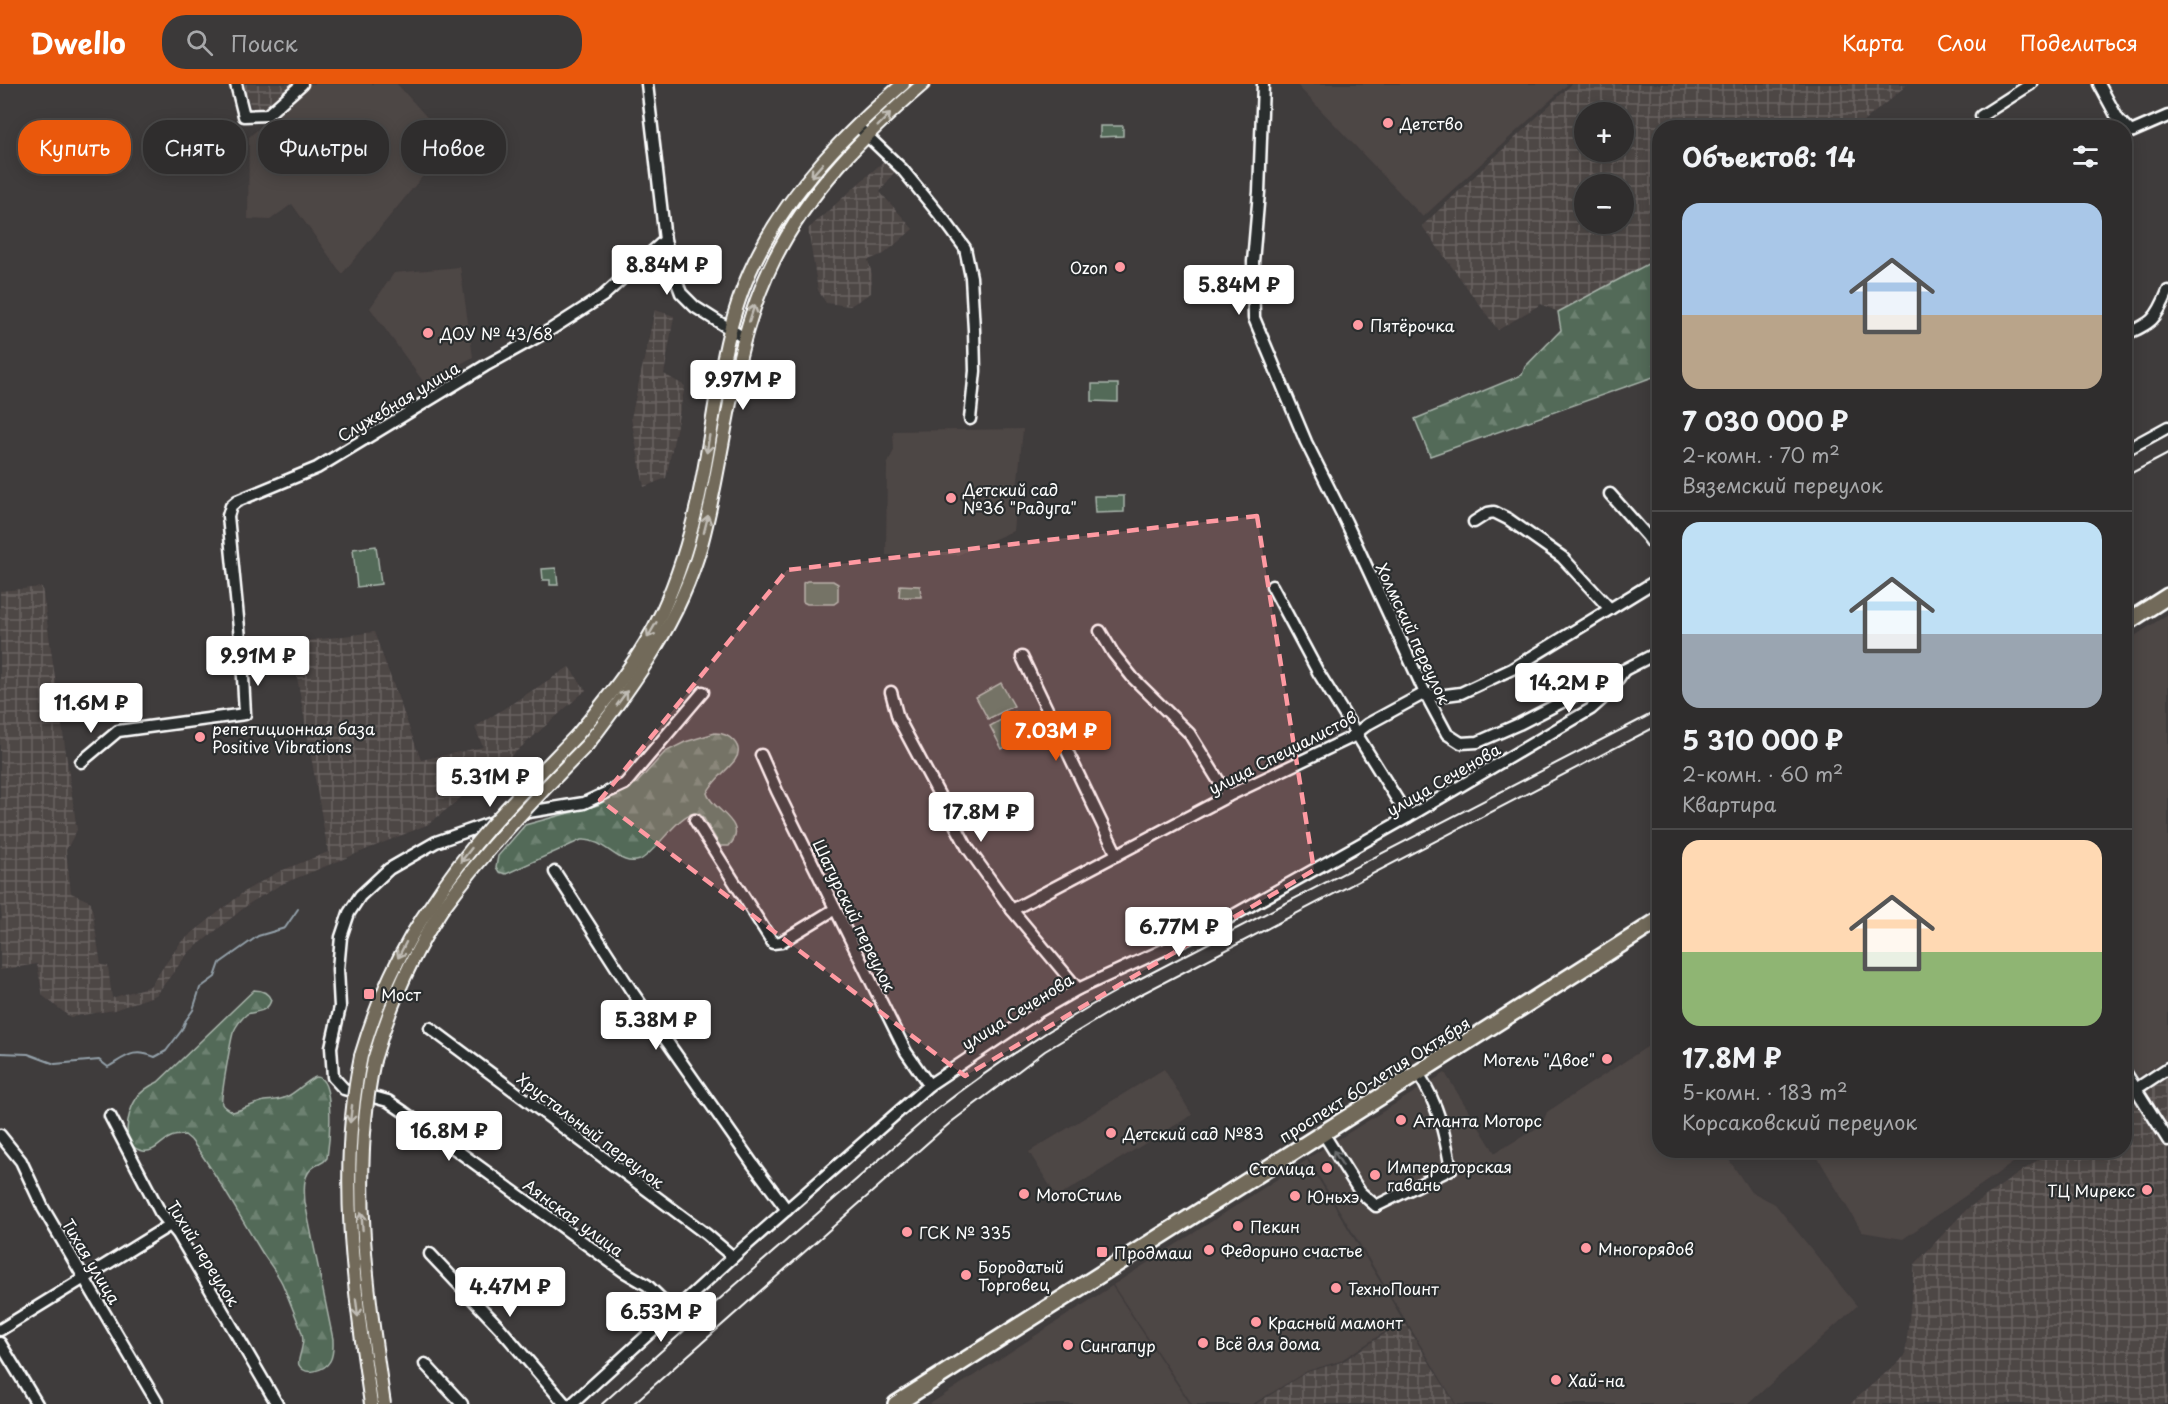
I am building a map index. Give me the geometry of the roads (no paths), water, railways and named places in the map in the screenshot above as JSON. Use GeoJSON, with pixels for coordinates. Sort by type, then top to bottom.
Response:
{"type":"FeatureCollection","features":[{"type":"Feature","properties":{"kind":"highway"},"geometry":{"type":"LineString","coordinates":[[2132,619],[2168,596]]}},
{"type":"Feature","properties":{"kind":"highway","name":"проспект 60-летия Октября"},"geometry":{"type":"LineString","coordinates":[[896,1404],[1652,924]]}},
{"type":"Feature","properties":{"kind":"main road"},"geometry":{"type":"LineString","coordinates":[[371,1404],[357,1304],[349,1213],[349,1131],[355,1085],[452,872],[480,838],[604,703],[662,613],[674,582],[700,491],[717,392],[742,291],[754,263],[781,215],[805,183],[857,126],[903,84]]}},
{"type":"Feature","properties":{"kind":"main road"},"geometry":{"type":"LineString","coordinates":[[438,905],[510,824],[587,745],[633,682],[673,619],[689,581],[711,504],[744,338],[773,260],[794,223],[818,192],[867,136],[923,84]]}},
{"type":"Feature","properties":{"kind":"main road"},"geometry":{"type":"LineString","coordinates":[[367,1058],[367,1093],[362,1132],[362,1212],[372,1324],[384,1404]]}},
{"type":"Feature","properties":{"kind":"street"},"geometry":{"type":"LineString","coordinates":[[236,84],[244,116],[267,115],[302,84]]}},
{"type":"Feature","properties":{"kind":"street"},"geometry":{"type":"LineString","coordinates":[[647,84],[665,240],[672,269],[681,292],[695,307],[744,338]]}},
{"type":"Feature","properties":{"kind":"street","name":"Холмский переулок"},"geometry":{"type":"LineString","coordinates":[[1263,84],[1259,192],[1253,262],[1254,318],[1306,442],[1346,522],[1425,693],[1447,734],[1454,741],[1467,744]]}},
{"type":"Feature","properties":{"kind":"street"},"geometry":{"type":"LineString","coordinates":[[1981,116],[2031,84]]}},
{"type":"Feature","properties":{"kind":"street"},"geometry":{"type":"LineString","coordinates":[[2099,84],[2119,120]]}},
{"type":"Feature","properties":{"kind":"street"},"geometry":{"type":"LineString","coordinates":[[2132,132],[2168,116]]}},
{"type":"Feature","properties":{"kind":"street"},"geometry":{"type":"LineString","coordinates":[[857,126],[902,169],[965,248],[972,285],[974,330],[975,371],[970,419]]}},
{"type":"Feature","properties":{"kind":"street","name":"Служебная улица"},"geometry":{"type":"LineString","coordinates":[[81,762],[117,731],[245,714],[228,512],[231,506],[237,501],[317,468],[475,372],[550,330],[603,296],[665,240]]}},
{"type":"Feature","properties":{"kind":"street"},"geometry":{"type":"LineString","coordinates":[[2132,331],[2149,324],[2156,317],[2168,291]]}},
{"type":"Feature","properties":{"kind":"street"},"geometry":{"type":"LineString","coordinates":[[2132,447],[2168,427]]}},
{"type":"Feature","properties":{"kind":"street"},"geometry":{"type":"LineString","coordinates":[[1610,494],[1652,544]]}},
{"type":"Feature","properties":{"kind":"street"},"geometry":{"type":"LineString","coordinates":[[1474,522],[1494,512],[1508,519],[1562,556],[1610,609]]}},
{"type":"Feature","properties":{"kind":"street"},"geometry":{"type":"LineString","coordinates":[[1425,693],[1438,696],[1461,693],[1529,659],[1652,583]]}},
{"type":"Feature","properties":{"kind":"street"},"geometry":{"type":"LineString","coordinates":[[1272,586],[1318,672],[1408,817]]}},
{"type":"Feature","properties":{"kind":"street"},"geometry":{"type":"LineString","coordinates":[[1101,631],[1113,653],[1133,678],[1189,733],[1228,796]]}},
{"type":"Feature","properties":{"kind":"street","name":"улица Сеченова"},"geometry":{"type":"LineString","coordinates":[[1467,744],[1519,724],[1652,656]]}},
{"type":"Feature","properties":{"kind":"street"},"geometry":{"type":"LineString","coordinates":[[1022,657],[1117,855]]}},
{"type":"Feature","properties":{"kind":"street","name":"улица Сеченова"},"geometry":{"type":"LineString","coordinates":[[572,1404],[733,1257],[929,1085],[1038,1012],[1078,989],[1209,929],[1408,817],[1592,709],[1602,701],[1624,670]]}},
{"type":"Feature","properties":{"kind":"street","name":"Аянская улица"},"geometry":{"type":"LineString","coordinates":[[675,1312],[647,1285],[623,1271],[388,1101],[347,1091],[338,1085],[333,1077],[331,1047],[340,1008],[338,969],[341,937],[349,913],[372,883],[419,850],[467,830],[516,814],[584,803],[625,784],[703,692]]}},
{"type":"Feature","properties":{"kind":"street"},"geometry":{"type":"LineString","coordinates":[[891,692],[898,718],[967,847],[1012,910],[1078,989]]}},
{"type":"Feature","properties":{"kind":"street","name":"улица Специалистов"},"geometry":{"type":"LineString","coordinates":[[1012,910],[1228,796],[1358,734],[1368,724],[1425,693]]}},
{"type":"Feature","properties":{"kind":"street","name":"Шатурский переулок"},"geometry":{"type":"LineString","coordinates":[[761,755],[906,1052],[929,1085]]}},
{"type":"Feature","properties":{"kind":"street"},"geometry":{"type":"LineString","coordinates":[[695,820],[773,943],[781,942],[835,909]]}},
{"type":"Feature","properties":{"kind":"street"},"geometry":{"type":"LineString","coordinates":[[555,872],[631,990],[787,1210]]}},
{"type":"Feature","properties":{"kind":"street","name":"Хрустальный переулок"},"geometry":{"type":"LineString","coordinates":[[430,1028],[706,1234],[733,1257]]}},
{"type":"Feature","properties":{"kind":"street"},"geometry":{"type":"LineString","coordinates":[[2136,1089],[2168,1068]]}},
{"type":"Feature","properties":{"kind":"street"},"geometry":{"type":"LineString","coordinates":[[1323,1133],[1360,1192],[1376,1206],[1450,1169],[1440,1117],[1432,1095],[1418,1073]]}},
{"type":"Feature","properties":{"kind":"street"},"geometry":{"type":"LineString","coordinates":[[2132,1083],[2168,1140]]}},
{"type":"Feature","properties":{"kind":"street","name":"Тихий переулок"},"geometry":{"type":"LineString","coordinates":[[110,1116],[160,1212],[277,1404]]}},
{"type":"Feature","properties":{"kind":"street","name":"Тихая улица"},"geometry":{"type":"LineString","coordinates":[[0,1135],[21,1161],[43,1208],[158,1404]]}},
{"type":"Feature","properties":{"kind":"street"},"geometry":{"type":"LineString","coordinates":[[0,1330],[170,1225]]}},
{"type":"Feature","properties":{"kind":"street"},"geometry":{"type":"LineString","coordinates":[[430,1254],[499,1327],[565,1404]]}},
{"type":"Feature","properties":{"kind":"street"},"geometry":{"type":"LineString","coordinates":[[0,1342],[37,1404]]}},
{"type":"Feature","properties":{"kind":"street"},"geometry":{"type":"LineString","coordinates":[[425,1364],[462,1404]]}},
{"type":"Feature","properties":{"kind":"waterway"},"geometry":{"type":"LineString","coordinates":[[0,1053],[28,1054],[55,1064],[99,1060],[108,1067],[135,1053],[155,1057],[166,1051],[182,1030],[193,1010],[200,988],[215,977],[220,963],[258,936],[285,928],[298,909]]}},
{"type":"Feature","properties":{"kind":"railway"},"geometry":{"type":"LineString","coordinates":[[2132,473],[2168,454]]}},
{"type":"Feature","properties":{"kind":"railway"},"geometry":{"type":"LineString","coordinates":[[602,1404],[936,1110],[1026,1046],[1120,989],[1652,714]]}},
{"type":"Feature","properties":{"kind":"railway"},"geometry":{"type":"LineString","coordinates":[[633,1404],[950,1123],[1045,1051],[1128,1001],[1652,729]]}},
{"type":"Feature","properties":{"kind":"place","name":"Детство"},"geometry":{"type":"Point","coordinates":[1388,123]}},
{"type":"Feature","properties":{"kind":"place","name":"Ozon"},"geometry":{"type":"Point","coordinates":[1120,267]}},
{"type":"Feature","properties":{"kind":"place","name":"Пятёрочка"},"geometry":{"type":"Point","coordinates":[1358,325]}},
{"type":"Feature","properties":{"kind":"place","name":"ДОУ № 43/68"},"geometry":{"type":"Point","coordinates":[428,333]}},
{"type":"Feature","properties":{"kind":"place","name":"Детский сад №36 \"Радуга\""},"geometry":{"type":"Point","coordinates":[951,498]}},
{"type":"Feature","properties":{"kind":"place","name":"репетиционная база Positive Vibrations"},"geometry":{"type":"Point","coordinates":[200,737]}},
{"type":"Feature","properties":{"kind":"place","name":"Мост"},"geometry":{"type":"Point","coordinates":[369,994]}},
{"type":"Feature","properties":{"kind":"place","name":"Мотель \"Двое\""},"geometry":{"type":"Point","coordinates":[1607,1059]}},
{"type":"Feature","properties":{"kind":"place","name":"Атланта Моторс"},"geometry":{"type":"Point","coordinates":[1401,1120]}},
{"type":"Feature","properties":{"kind":"place","name":"Детский сад №83"},"geometry":{"type":"Point","coordinates":[1111,1133]}},
{"type":"Feature","properties":{"kind":"place","name":"Столица"},"geometry":{"type":"Point","coordinates":[1327,1168]}},
{"type":"Feature","properties":{"kind":"place","name":"Императорская гавань"},"geometry":{"type":"Point","coordinates":[1375,1175]}},
{"type":"Feature","properties":{"kind":"place","name":"ТЦ Мирекс"},"geometry":{"type":"Point","coordinates":[2147,1190]}},
{"type":"Feature","properties":{"kind":"place","name":"МотоСтиль"},"geometry":{"type":"Point","coordinates":[1024,1194]}},
{"type":"Feature","properties":{"kind":"place","name":"Юньхэ"},"geometry":{"type":"Point","coordinates":[1295,1196]}},
{"type":"Feature","properties":{"kind":"place","name":"Пекин"},"geometry":{"type":"Point","coordinates":[1238,1226]}},
{"type":"Feature","properties":{"kind":"place","name":"ГСК № 335"},"geometry":{"type":"Point","coordinates":[907,1232]}},
{"type":"Feature","properties":{"kind":"place","name":"Многорядов"},"geometry":{"type":"Point","coordinates":[1586,1248]}},
{"type":"Feature","properties":{"kind":"place","name":"Федорино счастье"},"geometry":{"type":"Point","coordinates":[1209,1250]}},
{"type":"Feature","properties":{"kind":"place","name":"Продмаш"},"geometry":{"type":"Point","coordinates":[1102,1252]}},
{"type":"Feature","properties":{"kind":"place","name":"Бородатый Торговец"},"geometry":{"type":"Point","coordinates":[966,1275]}},
{"type":"Feature","properties":{"kind":"place","name":"ТехноПоинт"},"geometry":{"type":"Point","coordinates":[1336,1288]}},
{"type":"Feature","properties":{"kind":"place","name":"Красный мамонт"},"geometry":{"type":"Point","coordinates":[1256,1322]}},
{"type":"Feature","properties":{"kind":"place","name":"Всё для дома"},"geometry":{"type":"Point","coordinates":[1203,1343]}},
{"type":"Feature","properties":{"kind":"place","name":"Сингапур"},"geometry":{"type":"Point","coordinates":[1068,1345]}},
{"type":"Feature","properties":{"kind":"place","name":"Хай-на"},"geometry":{"type":"Point","coordinates":[1556,1380]}}]}
